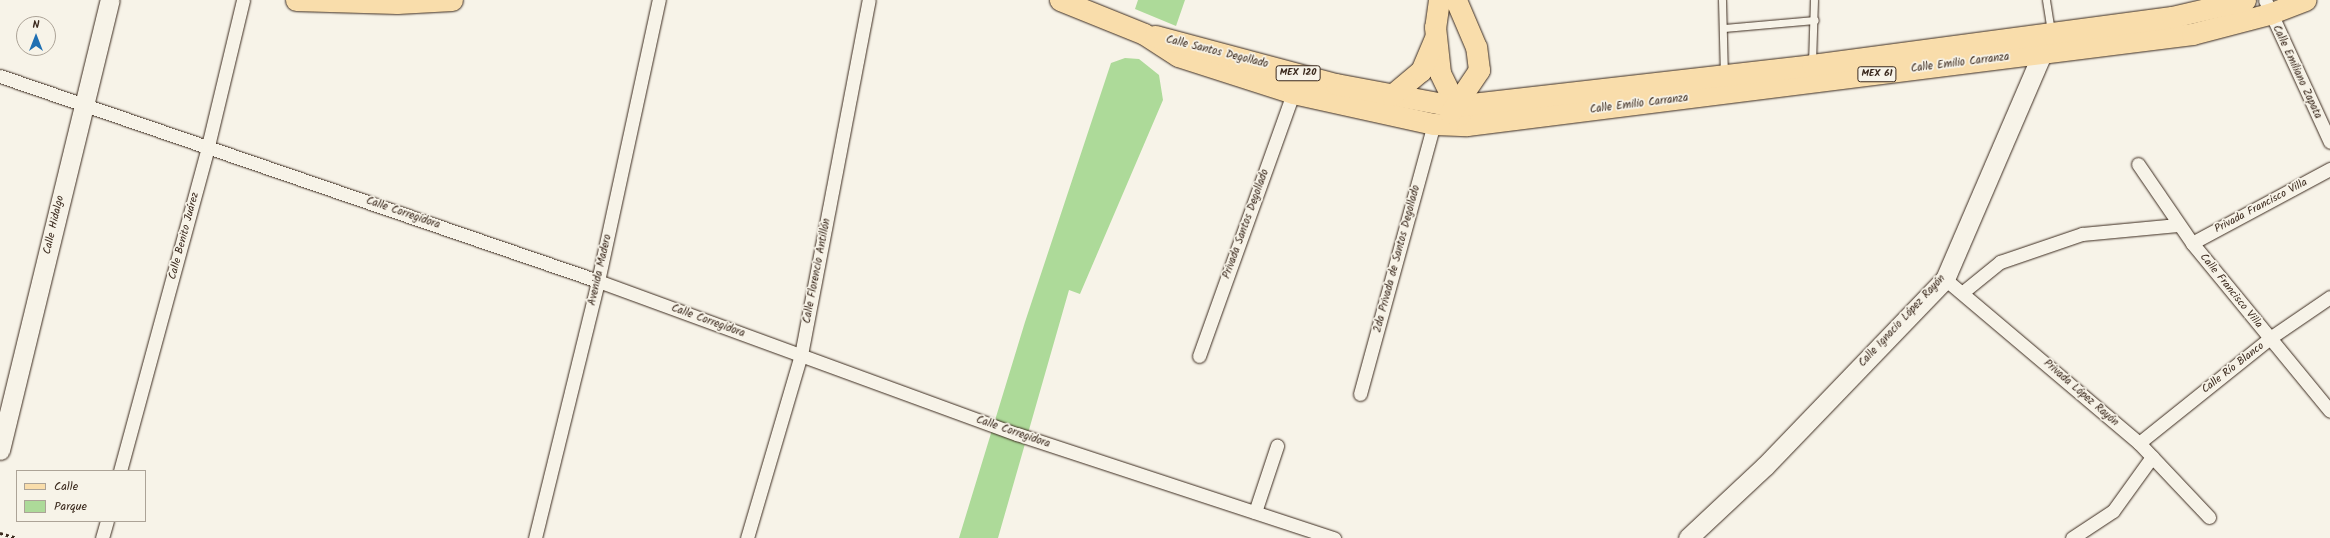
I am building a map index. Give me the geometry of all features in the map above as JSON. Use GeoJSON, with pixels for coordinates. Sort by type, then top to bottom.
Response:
{"type":"FeatureCollection","features":[{"type":"Feature","properties":{"kind":"main road"},"geometry":{"type":"LineString","coordinates":[[296,0],[397,3],[452,0]]}},
{"type":"Feature","properties":{"kind":"main road","name":"Calle Santos Degollado"},"geometry":{"type":"LineString","coordinates":[[1060,0],[1144,34],[1178,56],[1292,93],[1439,124]]}},
{"type":"Feature","properties":{"kind":"main road"},"geometry":{"type":"LineString","coordinates":[[1439,0],[1436,37],[1440,73],[1454,106],[1467,125]]}},
{"type":"Feature","properties":{"kind":"main road"},"geometry":{"type":"LineString","coordinates":[[1456,0],[1476,47],[1479,70],[1495,91],[1510,100]]}},
{"type":"Feature","properties":{"kind":"main road","name":"Calle Emilio Carranza"},"geometry":{"type":"LineString","coordinates":[[1454,106],[1812,65],[2172,17],[2245,0]]}},
{"type":"Feature","properties":{"kind":"main road","name":"Calle Emilio Carranza"},"geometry":{"type":"LineString","coordinates":[[1439,124],[1467,125],[2192,34],[2267,7],[2305,0]]}},
{"type":"Feature","properties":{"kind":"main road","name":"Calle Santos Degollado"},"geometry":{"type":"LineString","coordinates":[[1144,34],[1183,41],[1336,84],[1454,106]]}},
{"type":"Feature","properties":{"kind":"main road"},"geometry":{"type":"LineString","coordinates":[[1392,95],[1421,71],[1436,37]]}},
{"type":"Feature","properties":{"kind":"main road"},"geometry":{"type":"LineString","coordinates":[[1439,124],[1454,106],[1479,70]]}},
{"type":"Feature","properties":{"kind":"street","name":"Calle Hidalgo"},"geometry":{"type":"LineString","coordinates":[[0,450],[82,104],[110,0]]}},
{"type":"Feature","properties":{"kind":"street","name":"Calle Benito Juárez"},"geometry":{"type":"LineString","coordinates":[[120,470],[208,146],[243,0]]}},
{"type":"Feature","properties":{"kind":"street","name":"Avenida Madero"},"geometry":{"type":"LineString","coordinates":[[535,538],[598,281],[660,0]]}},
{"type":"Feature","properties":{"kind":"street","name":"Calle Florencio Antillón"},"geometry":{"type":"LineString","coordinates":[[747,538],[801,355],[869,0]]}},
{"type":"Feature","properties":{"kind":"street","name":"Calle Emiliano Zapata"},"geometry":{"type":"LineString","coordinates":[[2267,7],[2330,142]]}},
{"type":"Feature","properties":{"kind":"street","name":"Calle Ignacio López Rayón"},"geometry":{"type":"LineString","coordinates":[[1688,538],[1764,466],[1944,279],[2044,53],[2051,32]]}},
{"type":"Feature","properties":{"kind":"street","name":"Calle Corregidora"},"geometry":{"type":"LineString","coordinates":[[0,76],[208,146],[598,281],[1017,434],[1334,538]]}},
{"type":"Feature","properties":{"kind":"street","name":"Privada Santos Degollado"},"geometry":{"type":"LineString","coordinates":[[1199,356],[1292,93]]}},
{"type":"Feature","properties":{"kind":"street","name":"2da Privada de Santos Degollado"},"geometry":{"type":"LineString","coordinates":[[1360,394],[1439,124]]}},
{"type":"Feature","properties":{"kind":"street"},"geometry":{"type":"LineString","coordinates":[[1963,292],[2000,262],[2082,234],[2178,225],[2138,164]]}},
{"type":"Feature","properties":{"kind":"street","name":"Privada Francisco Villa"},"geometry":{"type":"LineString","coordinates":[[2192,243],[2330,169]]}},
{"type":"Feature","properties":{"kind":"street","name":"Calle Francisco Villa"},"geometry":{"type":"LineString","coordinates":[[2178,225],[2330,411]]}},
{"type":"Feature","properties":{"kind":"street","name":"Privada López Rayón"},"geometry":{"type":"LineString","coordinates":[[1944,279],[1963,292],[2138,443],[2209,517]]}},
{"type":"Feature","properties":{"kind":"street","name":"Calle Río Blanco"},"geometry":{"type":"LineString","coordinates":[[2138,443],[2270,338],[2330,297]]}},
{"type":"Feature","properties":{"kind":"street"},"geometry":{"type":"LineString","coordinates":[[1255,512],[1277,446]]}},
{"type":"Feature","properties":{"kind":"street"},"geometry":{"type":"LineString","coordinates":[[2072,538],[2113,511],[2152,458]]}},
{"type":"Feature","properties":{"kind":"street"},"geometry":{"type":"LineString","coordinates":[[102,538],[107,522]]}},
{"type":"Feature","properties":{"kind":"lane"},"geometry":{"type":"LineString","coordinates":[[1722,0],[1724,28],[1724,74]]}},
{"type":"Feature","properties":{"kind":"lane"},"geometry":{"type":"LineString","coordinates":[[1812,65],[1815,20],[1814,0]]}},
{"type":"Feature","properties":{"kind":"lane"},"geometry":{"type":"LineString","coordinates":[[2046,0],[2051,32]]}},
{"type":"Feature","properties":{"kind":"lane"},"geometry":{"type":"LineString","coordinates":[[1724,28],[1815,20]]}},
{"type":"Feature","properties":{"kind":"path"},"geometry":{"type":"LineString","coordinates":[[0,533],[17,538]]}},
{"type":"Feature","properties":{"kind":"green space"},"geometry":{"type":"Polygon","coordinates":[[[1138,0],[1185,0],[1176,26],[1135,9],[1138,0]]]}},
{"type":"Feature","properties":{"kind":"green space"},"geometry":{"type":"Polygon","coordinates":[[[1125,58],[1139,59],[1159,75],[1163,100],[1080,294],[1069,290],[998,538],[959,538],[1025,322],[1111,63],[1125,58]]]}}]}
